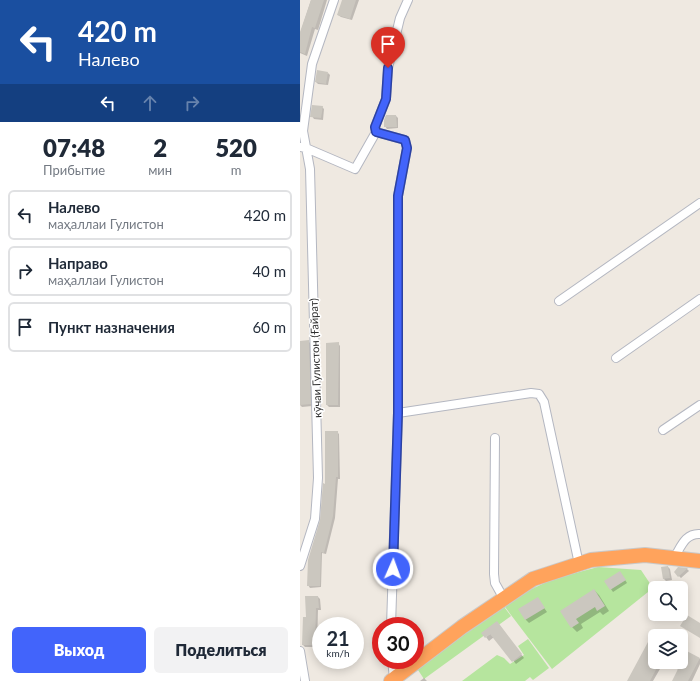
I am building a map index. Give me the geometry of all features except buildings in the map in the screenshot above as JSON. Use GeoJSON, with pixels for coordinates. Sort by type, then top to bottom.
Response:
{"type":"FeatureCollection","features":[{"type":"Feature","properties":{"kind":"highway"},"geometry":{"type":"LineString","coordinates":[[393,680],[462,627],[533,579],[591,560],[645,555],[700,561]]}},
{"type":"Feature","properties":{"kind":"street","name":"кӯчаи Гулистон (Ғайрат)"},"geometry":{"type":"LineString","coordinates":[[300,566],[315,520],[318,478],[310,169],[303,148],[303,131],[312,64],[334,0]]}},
{"type":"Feature","properties":{"kind":"street"},"geometry":{"type":"LineString","coordinates":[[303,148],[355,169],[376,132],[375,127],[386,99],[388,68],[400,18],[408,0]]}},
{"type":"Feature","properties":{"kind":"street"},"geometry":{"type":"LineString","coordinates":[[376,132],[405,140],[407,148],[398,196],[398,413],[391,617]]}},
{"type":"Feature","properties":{"kind":"street"},"geometry":{"type":"LineString","coordinates":[[559,301],[700,203]]}},
{"type":"Feature","properties":{"kind":"street"},"geometry":{"type":"LineString","coordinates":[[616,358],[700,299]]}},
{"type":"Feature","properties":{"kind":"street"},"geometry":{"type":"LineString","coordinates":[[398,413],[531,393],[539,394],[544,402],[579,564]]}},
{"type":"Feature","properties":{"kind":"street"},"geometry":{"type":"LineString","coordinates":[[663,430],[700,404]]}},
{"type":"Feature","properties":{"kind":"street"},"geometry":{"type":"LineString","coordinates":[[495,438],[494,574],[495,583],[504,599]]}},
{"type":"Feature","properties":{"kind":"street"},"geometry":{"type":"LineString","coordinates":[[674,558],[689,535],[700,534]]}},
{"type":"Feature","properties":{"kind":"street"},"geometry":{"type":"LineString","coordinates":[[300,651],[305,681]]}},
{"type":"Feature","properties":{"kind":"street"},"geometry":{"type":"LineString","coordinates":[[392,669],[393,680]]}},
{"type":"Feature","properties":{"kind":"green space"},"geometry":{"type":"Polygon","coordinates":[[[598,567],[641,570],[648,581],[648,592],[552,669],[502,603],[553,579],[598,567]]]}},
{"type":"Feature","properties":{"kind":"green space"},"geometry":{"type":"Polygon","coordinates":[[[502,604],[511,616],[424,679],[417,669],[424,669],[424,661],[502,604]]]}},
{"type":"Feature","properties":{"kind":"green space"},"geometry":{"type":"Polygon","coordinates":[[[528,639],[549,668],[533,680],[530,677],[525,681],[462,681],[497,655],[504,658],[510,664],[524,655],[518,646],[528,639]]]}},
{"type":"Feature","properties":{"kind":"route"},"geometry":{"type":"LineString","coordinates":[[388,68],[386,99],[375,127],[376,132],[405,140],[407,148],[398,196],[398,413],[396,435],[393,569]]}}]}
